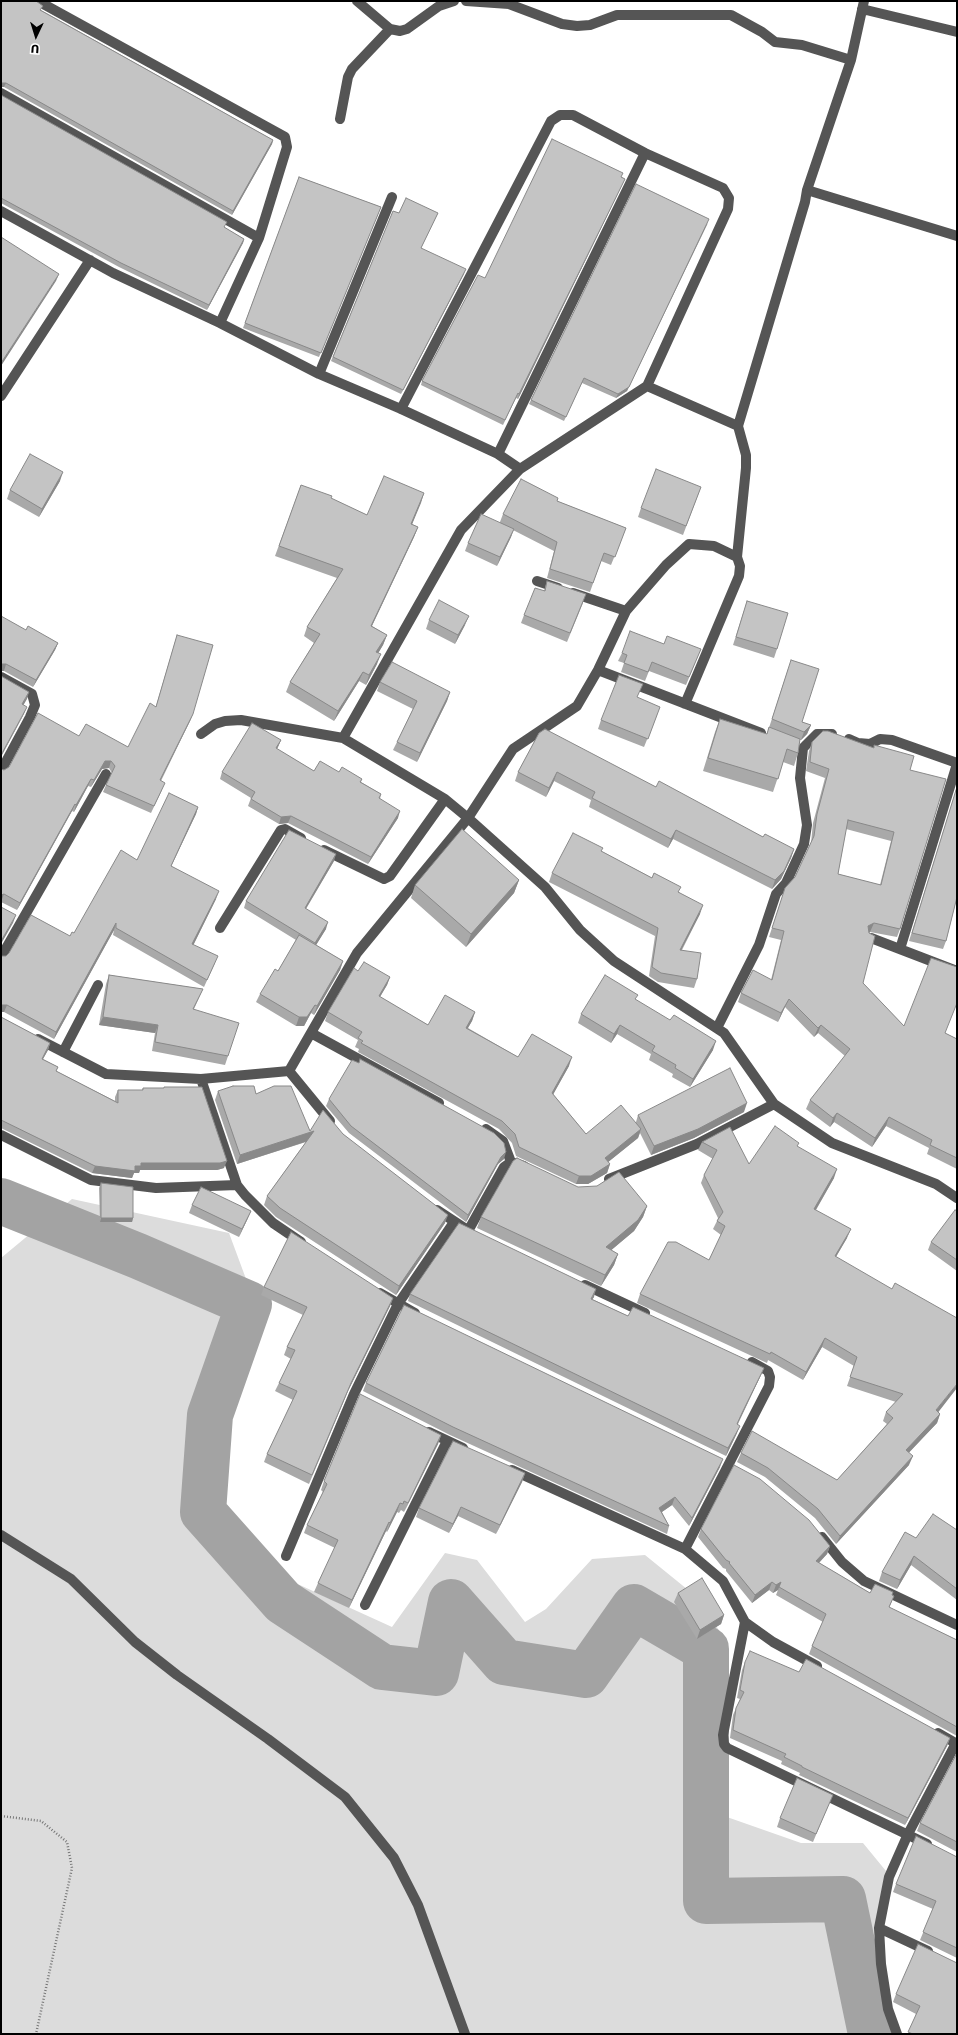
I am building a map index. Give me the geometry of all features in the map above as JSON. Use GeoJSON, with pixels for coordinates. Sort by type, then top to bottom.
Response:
{"type":"FeatureCollection","features":[{"type":"Feature","properties":{"kind":"street"},"geometry":{"type":"LineString","coordinates":[[38,1],[282,134],[286,140],[287,147],[259,238],[220,323]]}},
{"type":"Feature","properties":{"kind":"street"},"geometry":{"type":"LineString","coordinates":[[356,1],[390,29],[400,31],[407,29],[439,6],[454,1]]}},
{"type":"Feature","properties":{"kind":"street"},"geometry":{"type":"LineString","coordinates":[[466,1],[509,4],[562,24],[577,26],[590,25],[616,15],[731,14],[762,32],[775,42],[802,45],[851,60]]}},
{"type":"Feature","properties":{"kind":"street"},"geometry":{"type":"LineString","coordinates":[[685,704],[739,576],[740,566],[737,557],[746,455],[738,426],[807,190],[851,60],[863,5],[957,32]]}},
{"type":"Feature","properties":{"kind":"street"},"geometry":{"type":"LineString","coordinates":[[340,119],[348,77],[352,69],[390,29]]}},
{"type":"Feature","properties":{"kind":"street"},"geometry":{"type":"LineString","coordinates":[[1,93],[259,238]]}},
{"type":"Feature","properties":{"kind":"street"},"geometry":{"type":"LineString","coordinates":[[343,738],[461,530],[520,469],[647,386],[728,209],[729,198],[723,188],[645,153],[572,115],[560,115],[551,121],[400,409]]}},
{"type":"Feature","properties":{"kind":"street"},"geometry":{"type":"LineString","coordinates":[[498,454],[645,153]]}},
{"type":"Feature","properties":{"kind":"street"},"geometry":{"type":"LineString","coordinates":[[807,190],[957,236]]}},
{"type":"Feature","properties":{"kind":"street"},"geometry":{"type":"LineString","coordinates":[[319,374],[392,197]]}},
{"type":"Feature","properties":{"kind":"street"},"geometry":{"type":"LineString","coordinates":[[2,214],[90,260],[220,323],[319,374],[498,454],[520,469]]}},
{"type":"Feature","properties":{"kind":"street"},"geometry":{"type":"LineString","coordinates":[[1,396],[90,260]]}},
{"type":"Feature","properties":{"kind":"street"},"geometry":{"type":"LineString","coordinates":[[647,386],[738,426]]}},
{"type":"Feature","properties":{"kind":"street"},"geometry":{"type":"LineString","coordinates":[[289,1072],[356,953],[468,818],[513,750],[577,706],[598,670],[626,611],[666,565],[689,544],[714,546],[737,557]]}},
{"type":"Feature","properties":{"kind":"street"},"geometry":{"type":"LineString","coordinates":[[537,581],[626,611]]}},
{"type":"Feature","properties":{"kind":"street"},"geometry":{"type":"LineString","coordinates":[[598,670],[773,737]]}},
{"type":"Feature","properties":{"kind":"street"},"geometry":{"type":"LineString","coordinates":[[1,677],[32,694],[35,705],[1,771]]}},
{"type":"Feature","properties":{"kind":"street"},"geometry":{"type":"LineString","coordinates":[[201,734],[215,724],[225,721],[241,720],[343,738],[445,799],[545,887],[580,930],[614,961],[724,1032],[774,1104],[832,1143],[936,1184],[957,1198]]}},
{"type":"Feature","properties":{"kind":"street"},"geometry":{"type":"LineString","coordinates":[[717,1028],[759,945],[776,894],[786,883],[804,844],[807,825],[800,778],[799,747],[817,734],[827,733],[844,737],[858,743],[870,744],[880,738],[892,740],[957,764],[900,949]]}},
{"type":"Feature","properties":{"kind":"street"},"geometry":{"type":"LineString","coordinates":[[1,957],[106,774]]}},
{"type":"Feature","properties":{"kind":"street"},"geometry":{"type":"LineString","coordinates":[[220,928],[282,830],[285,829],[384,879],[390,876],[445,799]]}},
{"type":"Feature","properties":{"kind":"street"},"geometry":{"type":"LineString","coordinates":[[11,914],[22,920]]}},
{"type":"Feature","properties":{"kind":"street"},"geometry":{"type":"LineString","coordinates":[[871,938],[957,971]]}},
{"type":"Feature","properties":{"kind":"street"},"geometry":{"type":"LineString","coordinates":[[63,1052],[98,985]]}},
{"type":"Feature","properties":{"kind":"street"},"geometry":{"type":"LineString","coordinates":[[28,1033],[106,1074],[201,1079],[289,1072]]}},
{"type":"Feature","properties":{"kind":"street"},"geometry":{"type":"LineString","coordinates":[[311,1033],[446,1107]]}},
{"type":"Feature","properties":{"kind":"street"},"geometry":{"type":"LineString","coordinates":[[289,1072],[334,1126]]}},
{"type":"Feature","properties":{"kind":"street"},"geometry":{"type":"LineString","coordinates":[[201,1079],[237,1185],[244,1195],[273,1223],[312,1249]]}},
{"type":"Feature","properties":{"kind":"street"},"geometry":{"type":"LineString","coordinates":[[603,1183],[634,1168],[697,1144],[774,1104]]}},
{"type":"Feature","properties":{"kind":"street"},"geometry":{"type":"LineString","coordinates":[[478,1125],[503,1141],[511,1162]]}},
{"type":"Feature","properties":{"kind":"street"},"geometry":{"type":"LineString","coordinates":[[1,1135],[91,1180],[156,1188],[237,1185]]}},
{"type":"Feature","properties":{"kind":"street"},"geometry":{"type":"LineString","coordinates":[[430,1204],[454,1222],[472,1232],[504,1167],[511,1162],[518,1163],[532,1170]]}},
{"type":"Feature","properties":{"kind":"street"},"geometry":{"type":"LineString","coordinates":[[286,1556],[398,1304],[454,1222]]}},
{"type":"Feature","properties":{"kind":"street"},"geometry":{"type":"LineString","coordinates":[[575,1280],[654,1317]]}},
{"type":"Feature","properties":{"kind":"street"},"geometry":{"type":"LineString","coordinates":[[371,1287],[398,1304],[426,1318]]}},
{"type":"Feature","properties":{"kind":"street"},"geometry":{"type":"LineString","coordinates":[[685,1549],[769,1386],[770,1377],[768,1371],[740,1357]]}},
{"type":"Feature","properties":{"kind":"street"},"geometry":{"type":"LineString","coordinates":[[418,1426],[476,1454]]}},
{"type":"Feature","properties":{"kind":"street"},"geometry":{"type":"LineString","coordinates":[[365,1605],[447,1441]]}},
{"type":"Feature","properties":{"kind":"street"},"geometry":{"type":"LineString","coordinates":[[504,1467],[685,1549],[723,1581],[745,1622],[773,1642],[827,1672]]}},
{"type":"Feature","properties":{"kind":"street"},"geometry":{"type":"LineString","coordinates":[[815,1528],[842,1562],[864,1581],[957,1625]]}},
{"type":"Feature","properties":{"kind":"street"},"geometry":{"type":"LineString","coordinates":[[1,1535],[71,1578],[135,1642],[177,1675],[268,1739],[345,1797],[397,1864],[418,1905],[465,2034]]}},
{"type":"Feature","properties":{"kind":"street"},"geometry":{"type":"LineString","coordinates":[[745,1622],[723,1735],[724,1744],[727,1748],[936,1848]]}},
{"type":"Feature","properties":{"kind":"street"},"geometry":{"type":"LineString","coordinates":[[898,2034],[888,2009],[881,1964],[879,1928],[890,1877],[908,1834],[957,1744],[929,1728]]}},
{"type":"Feature","properties":{"kind":"street"},"geometry":{"type":"LineString","coordinates":[[879,1928],[936,1955]]}},
{"type":"Feature","properties":{"kind":"path"},"geometry":{"type":"LineString","coordinates":[[1,1816],[41,1821],[67,1842],[72,1868],[36,2034]]}},
{"type":"Feature","properties":{"kind":"shaded area"},"geometry":{"type":"Polygon","coordinates":[[[72,1199],[229,1233],[259,1314],[233,1391],[215,1496],[291,1581],[392,1627],[445,1553],[477,1560],[525,1622],[546,1609],[592,1559],[645,1555],[698,1598],[722,1635],[707,1810],[801,1843],[863,1843],[886,1871],[868,1961],[886,2034],[1,2034],[1,1258],[72,1199]]]}},
{"type":"Feature","properties":{"kind":"building"},"geometry":{"type":"Polygon","coordinates":[[[1,1],[36,1],[43,6],[40,10],[273,140],[233,211],[6,83],[1,83],[1,1]]]}},
{"type":"Feature","properties":{"kind":"building"},"geometry":{"type":"Polygon","coordinates":[[[1,95],[227,222],[224,227],[244,239],[209,305],[121,263],[1,198],[1,95]]]}},
{"type":"Feature","properties":{"kind":"building"},"geometry":{"type":"Polygon","coordinates":[[[552,139],[623,173],[621,177],[625,179],[505,420],[422,381],[478,275],[485,278],[552,139]]]}},
{"type":"Feature","properties":{"kind":"building"},"geometry":{"type":"Polygon","coordinates":[[[299,177],[381,207],[321,353],[245,323],[299,177]]]}},
{"type":"Feature","properties":{"kind":"building"},"geometry":{"type":"Polygon","coordinates":[[[636,184],[709,219],[629,387],[618,394],[584,378],[566,417],[531,400],[636,184]]]}},
{"type":"Feature","properties":{"kind":"building"},"geometry":{"type":"Polygon","coordinates":[[[406,198],[438,213],[421,248],[466,269],[403,390],[333,357],[393,211],[399,213],[406,198]]]}},
{"type":"Feature","properties":{"kind":"building"},"geometry":{"type":"Polygon","coordinates":[[[1,237],[59,274],[1,363],[1,237]]]}},
{"type":"Feature","properties":{"kind":"building"},"geometry":{"type":"Polygon","coordinates":[[[30,454],[63,472],[42,509],[10,490],[30,454]]]}},
{"type":"Feature","properties":{"kind":"building"},"geometry":{"type":"Polygon","coordinates":[[[656,469],[701,487],[686,526],[641,508],[656,469]]]}},
{"type":"Feature","properties":{"kind":"building"},"geometry":{"type":"Polygon","coordinates":[[[384,476],[424,493],[411,524],[418,527],[371,626],[387,635],[376,652],[381,654],[369,675],[363,672],[338,711],[290,682],[320,634],[307,627],[343,569],[279,546],[301,485],[332,496],[331,498],[367,515],[384,476]]]}},
{"type":"Feature","properties":{"kind":"building"},"geometry":{"type":"Polygon","coordinates":[[[521,479],[558,498],[557,501],[626,528],[615,557],[604,553],[593,583],[550,569],[557,542],[503,514],[521,479]]]}},
{"type":"Feature","properties":{"kind":"building"},"geometry":{"type":"Polygon","coordinates":[[[481,514],[514,529],[500,557],[468,543],[481,514]]]}},
{"type":"Feature","properties":{"kind":"building"},"geometry":{"type":"Polygon","coordinates":[[[547,581],[586,594],[570,633],[524,615],[535,588],[545,591],[547,581]]]}},
{"type":"Feature","properties":{"kind":"building"},"geometry":{"type":"Polygon","coordinates":[[[439,600],[469,616],[458,635],[429,620],[439,600]]]}},
{"type":"Feature","properties":{"kind":"building"},"geometry":{"type":"Polygon","coordinates":[[[747,601],[788,613],[777,649],[736,637],[747,601]]]}},
{"type":"Feature","properties":{"kind":"building"},"geometry":{"type":"Polygon","coordinates":[[[1,616],[26,630],[28,626],[58,643],[36,680],[6,664],[1,664],[1,616]]]}},
{"type":"Feature","properties":{"kind":"building"},"geometry":{"type":"Polygon","coordinates":[[[630,631],[664,644],[667,636],[701,649],[689,677],[652,662],[648,672],[624,663],[627,655],[622,653],[630,631]]]}},
{"type":"Feature","properties":{"kind":"building"},"geometry":{"type":"Polygon","coordinates":[[[177,635],[213,645],[193,714],[160,780],[165,783],[154,806],[106,785],[115,766],[111,761],[105,761],[94,780],[91,779],[76,805],[75,804],[20,903],[4,894],[1,895],[1,769],[4,770],[9,767],[38,713],[79,736],[86,724],[128,747],[150,703],[156,707],[177,635]]]}},
{"type":"Feature","properties":{"kind":"building"},"geometry":{"type":"Polygon","coordinates":[[[791,660],[819,669],[802,722],[811,725],[804,732],[772,719],[791,660]]]}},
{"type":"Feature","properties":{"kind":"building"},"geometry":{"type":"Polygon","coordinates":[[[392,662],[450,692],[420,753],[397,742],[417,701],[380,682],[392,662]]]}},
{"type":"Feature","properties":{"kind":"building"},"geometry":{"type":"Polygon","coordinates":[[[619,675],[643,684],[637,697],[660,707],[648,739],[601,720],[619,675]]]}},
{"type":"Feature","properties":{"kind":"building"},"geometry":{"type":"Polygon","coordinates":[[[1,676],[29,692],[22,704],[27,707],[1,755],[1,676]]]}},
{"type":"Feature","properties":{"kind":"building"},"geometry":{"type":"Polygon","coordinates":[[[720,719],[767,734],[769,727],[800,739],[798,753],[787,749],[778,779],[708,758],[720,719]]]}},
{"type":"Feature","properties":{"kind":"building"},"geometry":{"type":"Polygon","coordinates":[[[252,723],[281,740],[276,748],[314,771],[320,761],[339,772],[342,767],[362,779],[360,782],[381,794],[379,798],[400,811],[371,857],[291,816],[281,817],[251,799],[255,792],[222,772],[252,723]]]}},
{"type":"Feature","properties":{"kind":"building"},"geometry":{"type":"Polygon","coordinates":[[[545,729],[656,787],[659,781],[763,837],[765,834],[794,849],[784,871],[775,880],[676,830],[671,839],[592,798],[595,792],[557,772],[549,788],[518,772],[539,733],[545,729]]]}},
{"type":"Feature","properties":{"kind":"building"},"geometry":{"type":"Polygon","coordinates":[[[823,731],[828,731],[874,748],[874,745],[914,756],[910,770],[946,779],[900,929],[874,923],[868,926],[869,933],[875,936],[863,983],[904,1026],[931,958],[957,967],[957,1003],[945,1033],[957,1039],[957,1158],[930,1145],[932,1140],[889,1117],[875,1138],[837,1113],[833,1118],[810,1100],[850,1049],[821,1025],[818,1028],[789,999],[781,1013],[741,993],[753,970],[772,980],[784,931],[772,928],[785,888],[795,877],[814,836],[817,814],[829,769],[810,762],[812,742],[823,731]],[[848,820],[838,874],[881,885],[894,832],[848,820]]]}},
{"type":"Feature","properties":{"kind":"building"},"geometry":{"type":"Polygon","coordinates":[[[956,790],[957,897],[946,941],[912,933],[956,790]]]}},
{"type":"Feature","properties":{"kind":"building"},"geometry":{"type":"Polygon","coordinates":[[[169,793],[198,807],[171,866],[219,891],[192,944],[218,956],[207,980],[116,928],[116,923],[56,1032],[7,1005],[1,1005],[1,956],[6,956],[9,953],[31,915],[70,936],[72,932],[74,933],[121,850],[137,860],[169,793]]]}},
{"type":"Feature","properties":{"kind":"building"},"geometry":{"type":"Polygon","coordinates":[[[462,829],[519,880],[471,934],[415,885],[462,829]]]}},
{"type":"Feature","properties":{"kind":"building"},"geometry":{"type":"Polygon","coordinates":[[[289,830],[336,854],[305,908],[328,922],[315,943],[246,901],[289,830]]]}},
{"type":"Feature","properties":{"kind":"building"},"geometry":{"type":"Polygon","coordinates":[[[573,833],[603,848],[601,851],[652,878],[654,873],[681,887],[678,892],[703,905],[680,950],[701,953],[697,979],[661,973],[652,967],[658,928],[552,873],[573,833]]]}},
{"type":"Feature","properties":{"kind":"building"},"geometry":{"type":"Polygon","coordinates":[[[1,907],[16,915],[1,941],[1,907]]]}},
{"type":"Feature","properties":{"kind":"building"},"geometry":{"type":"Polygon","coordinates":[[[299,935],[343,961],[317,1006],[315,1005],[307,1017],[299,1017],[260,994],[275,969],[278,971],[299,935]]]}},
{"type":"Feature","properties":{"kind":"building"},"geometry":{"type":"Polygon","coordinates":[[[364,962],[390,977],[379,996],[428,1025],[445,995],[475,1012],[466,1028],[518,1057],[532,1034],[572,1057],[552,1093],[586,1134],[621,1105],[641,1129],[605,1158],[610,1164],[591,1176],[579,1176],[519,1147],[515,1134],[502,1121],[361,1043],[363,1041],[358,1038],[362,1032],[328,1012],[354,968],[358,971],[364,962]]]}},
{"type":"Feature","properties":{"kind":"building"},"geometry":{"type":"Polygon","coordinates":[[[109,975],[203,989],[193,1009],[239,1023],[228,1056],[155,1042],[158,1025],[103,1017],[109,975]]]}},
{"type":"Feature","properties":{"kind":"building"},"geometry":{"type":"Polygon","coordinates":[[[605,975],[638,995],[635,999],[670,1020],[674,1015],[716,1041],[693,1079],[675,1068],[676,1065],[652,1051],[655,1046],[620,1025],[614,1034],[581,1014],[605,975]]]}},
{"type":"Feature","properties":{"kind":"building"},"geometry":{"type":"Polygon","coordinates":[[[1,1017],[50,1043],[42,1059],[58,1067],[56,1071],[118,1103],[118,1090],[143,1090],[143,1088],[164,1087],[202,1087],[227,1161],[220,1163],[141,1163],[141,1166],[135,1166],[135,1171],[95,1166],[1,1120],[1,1017]]]}},
{"type":"Feature","properties":{"kind":"building"},"geometry":{"type":"Polygon","coordinates":[[[360,1059],[494,1133],[504,1143],[506,1152],[501,1157],[468,1215],[351,1126],[329,1099],[352,1060],[359,1063],[360,1059]]]}},
{"type":"Feature","properties":{"kind":"building"},"geometry":{"type":"Polygon","coordinates":[[[730,1068],[747,1103],[698,1129],[654,1146],[638,1115],[730,1068]]]}},
{"type":"Feature","properties":{"kind":"building"},"geometry":{"type":"Polygon","coordinates":[[[233,1086],[254,1086],[256,1094],[274,1086],[291,1086],[310,1131],[323,1110],[343,1134],[448,1215],[399,1286],[280,1208],[267,1196],[314,1131],[240,1155],[218,1091],[233,1086]]]}},
{"type":"Feature","properties":{"kind":"building"},"geometry":{"type":"Polygon","coordinates":[[[775,1126],[799,1143],[797,1146],[837,1169],[814,1209],[851,1229],[835,1256],[892,1289],[895,1283],[957,1318],[957,1384],[936,1410],[940,1414],[906,1450],[913,1456],[840,1536],[818,1509],[768,1468],[741,1453],[752,1431],[837,1480],[893,1418],[886,1412],[903,1394],[850,1377],[857,1357],[825,1338],[806,1372],[771,1352],[770,1354],[640,1294],[668,1242],[676,1242],[709,1260],[725,1226],[717,1221],[723,1212],[704,1175],[717,1150],[702,1142],[730,1127],[749,1164],[775,1126]]]}},
{"type":"Feature","properties":{"kind":"building"},"geometry":{"type":"Polygon","coordinates":[[[517,1158],[578,1187],[597,1186],[619,1172],[647,1206],[638,1220],[606,1247],[618,1254],[605,1275],[481,1217],[513,1161],[517,1158]]]}},
{"type":"Feature","properties":{"kind":"building"},"geometry":{"type":"Polygon","coordinates":[[[101,1183],[133,1187],[133,1218],[101,1218],[101,1183]]]}},
{"type":"Feature","properties":{"kind":"building"},"geometry":{"type":"Polygon","coordinates":[[[201,1187],[251,1211],[242,1229],[192,1205],[201,1187]]]}},
{"type":"Feature","properties":{"kind":"building"},"geometry":{"type":"Polygon","coordinates":[[[955,1210],[957,1211],[957,1260],[931,1242],[955,1210]]]}},
{"type":"Feature","properties":{"kind":"building"},"geometry":{"type":"Polygon","coordinates":[[[459,1223],[596,1289],[591,1299],[628,1316],[633,1307],[764,1368],[737,1424],[740,1426],[728,1448],[410,1294],[459,1223]]]}},
{"type":"Feature","properties":{"kind":"building"},"geometry":{"type":"Polygon","coordinates":[[[291,1232],[393,1298],[351,1383],[312,1475],[267,1454],[297,1391],[279,1383],[295,1350],[287,1347],[307,1307],[264,1287],[291,1232]]]}},
{"type":"Feature","properties":{"kind":"building"},"geometry":{"type":"Polygon","coordinates":[[[404,1305],[723,1459],[692,1518],[675,1497],[659,1508],[669,1526],[453,1427],[366,1383],[404,1305]]]}},
{"type":"Feature","properties":{"kind":"building"},"geometry":{"type":"Polygon","coordinates":[[[360,1394],[441,1435],[408,1503],[404,1501],[403,1504],[400,1503],[390,1523],[389,1522],[352,1600],[318,1583],[338,1540],[307,1525],[327,1484],[324,1481],[360,1394]]]}},
{"type":"Feature","properties":{"kind":"building"},"geometry":{"type":"Polygon","coordinates":[[[453,1441],[525,1473],[500,1525],[461,1507],[453,1524],[419,1508],[453,1441]]]}},
{"type":"Feature","properties":{"kind":"building"},"geometry":{"type":"Polygon","coordinates":[[[734,1465],[760,1479],[809,1520],[830,1546],[816,1561],[870,1593],[875,1584],[893,1592],[892,1595],[894,1596],[889,1607],[957,1640],[957,1727],[812,1646],[826,1614],[779,1587],[781,1582],[776,1585],[772,1582],[755,1595],[729,1563],[730,1562],[726,1560],[701,1529],[734,1465]]]}},
{"type":"Feature","properties":{"kind":"building"},"geometry":{"type":"Polygon","coordinates":[[[933,1514],[957,1530],[957,1589],[914,1556],[900,1580],[882,1572],[905,1532],[916,1538],[933,1514]]]}},
{"type":"Feature","properties":{"kind":"building"},"geometry":{"type":"Polygon","coordinates":[[[702,1578],[724,1615],[700,1630],[678,1593],[702,1578]]]}},
{"type":"Feature","properties":{"kind":"building"},"geometry":{"type":"Polygon","coordinates":[[[750,1651],[799,1672],[806,1659],[950,1738],[908,1818],[802,1767],[784,1757],[786,1754],[733,1730],[736,1708],[744,1692],[740,1690],[745,1662],[750,1651]]]}},
{"type":"Feature","properties":{"kind":"building"},"geometry":{"type":"Polygon","coordinates":[[[957,1753],[957,1842],[920,1823],[957,1753]]]}},
{"type":"Feature","properties":{"kind":"building"},"geometry":{"type":"Polygon","coordinates":[[[797,1778],[833,1795],[816,1834],[780,1818],[797,1778]]]}},
{"type":"Feature","properties":{"kind":"building"},"geometry":{"type":"Polygon","coordinates":[[[916,1836],[957,1857],[957,1948],[923,1932],[936,1901],[896,1884],[916,1836]]]}},
{"type":"Feature","properties":{"kind":"building"},"geometry":{"type":"Polygon","coordinates":[[[918,1944],[957,1963],[957,2034],[913,2034],[908,2032],[920,2006],[896,1994],[918,1944]]]}},
{"type":"Feature","properties":{"kind":"waterway"},"geometry":{"type":"LineString","coordinates":[[1,1201],[138,1256],[249,1304],[210,1415],[203,1512],[283,1602],[382,1667],[436,1673],[451,1602],[504,1662],[586,1675],[634,1607],[706,1649],[706,1901],[843,1899],[871,2034]]}}]}
